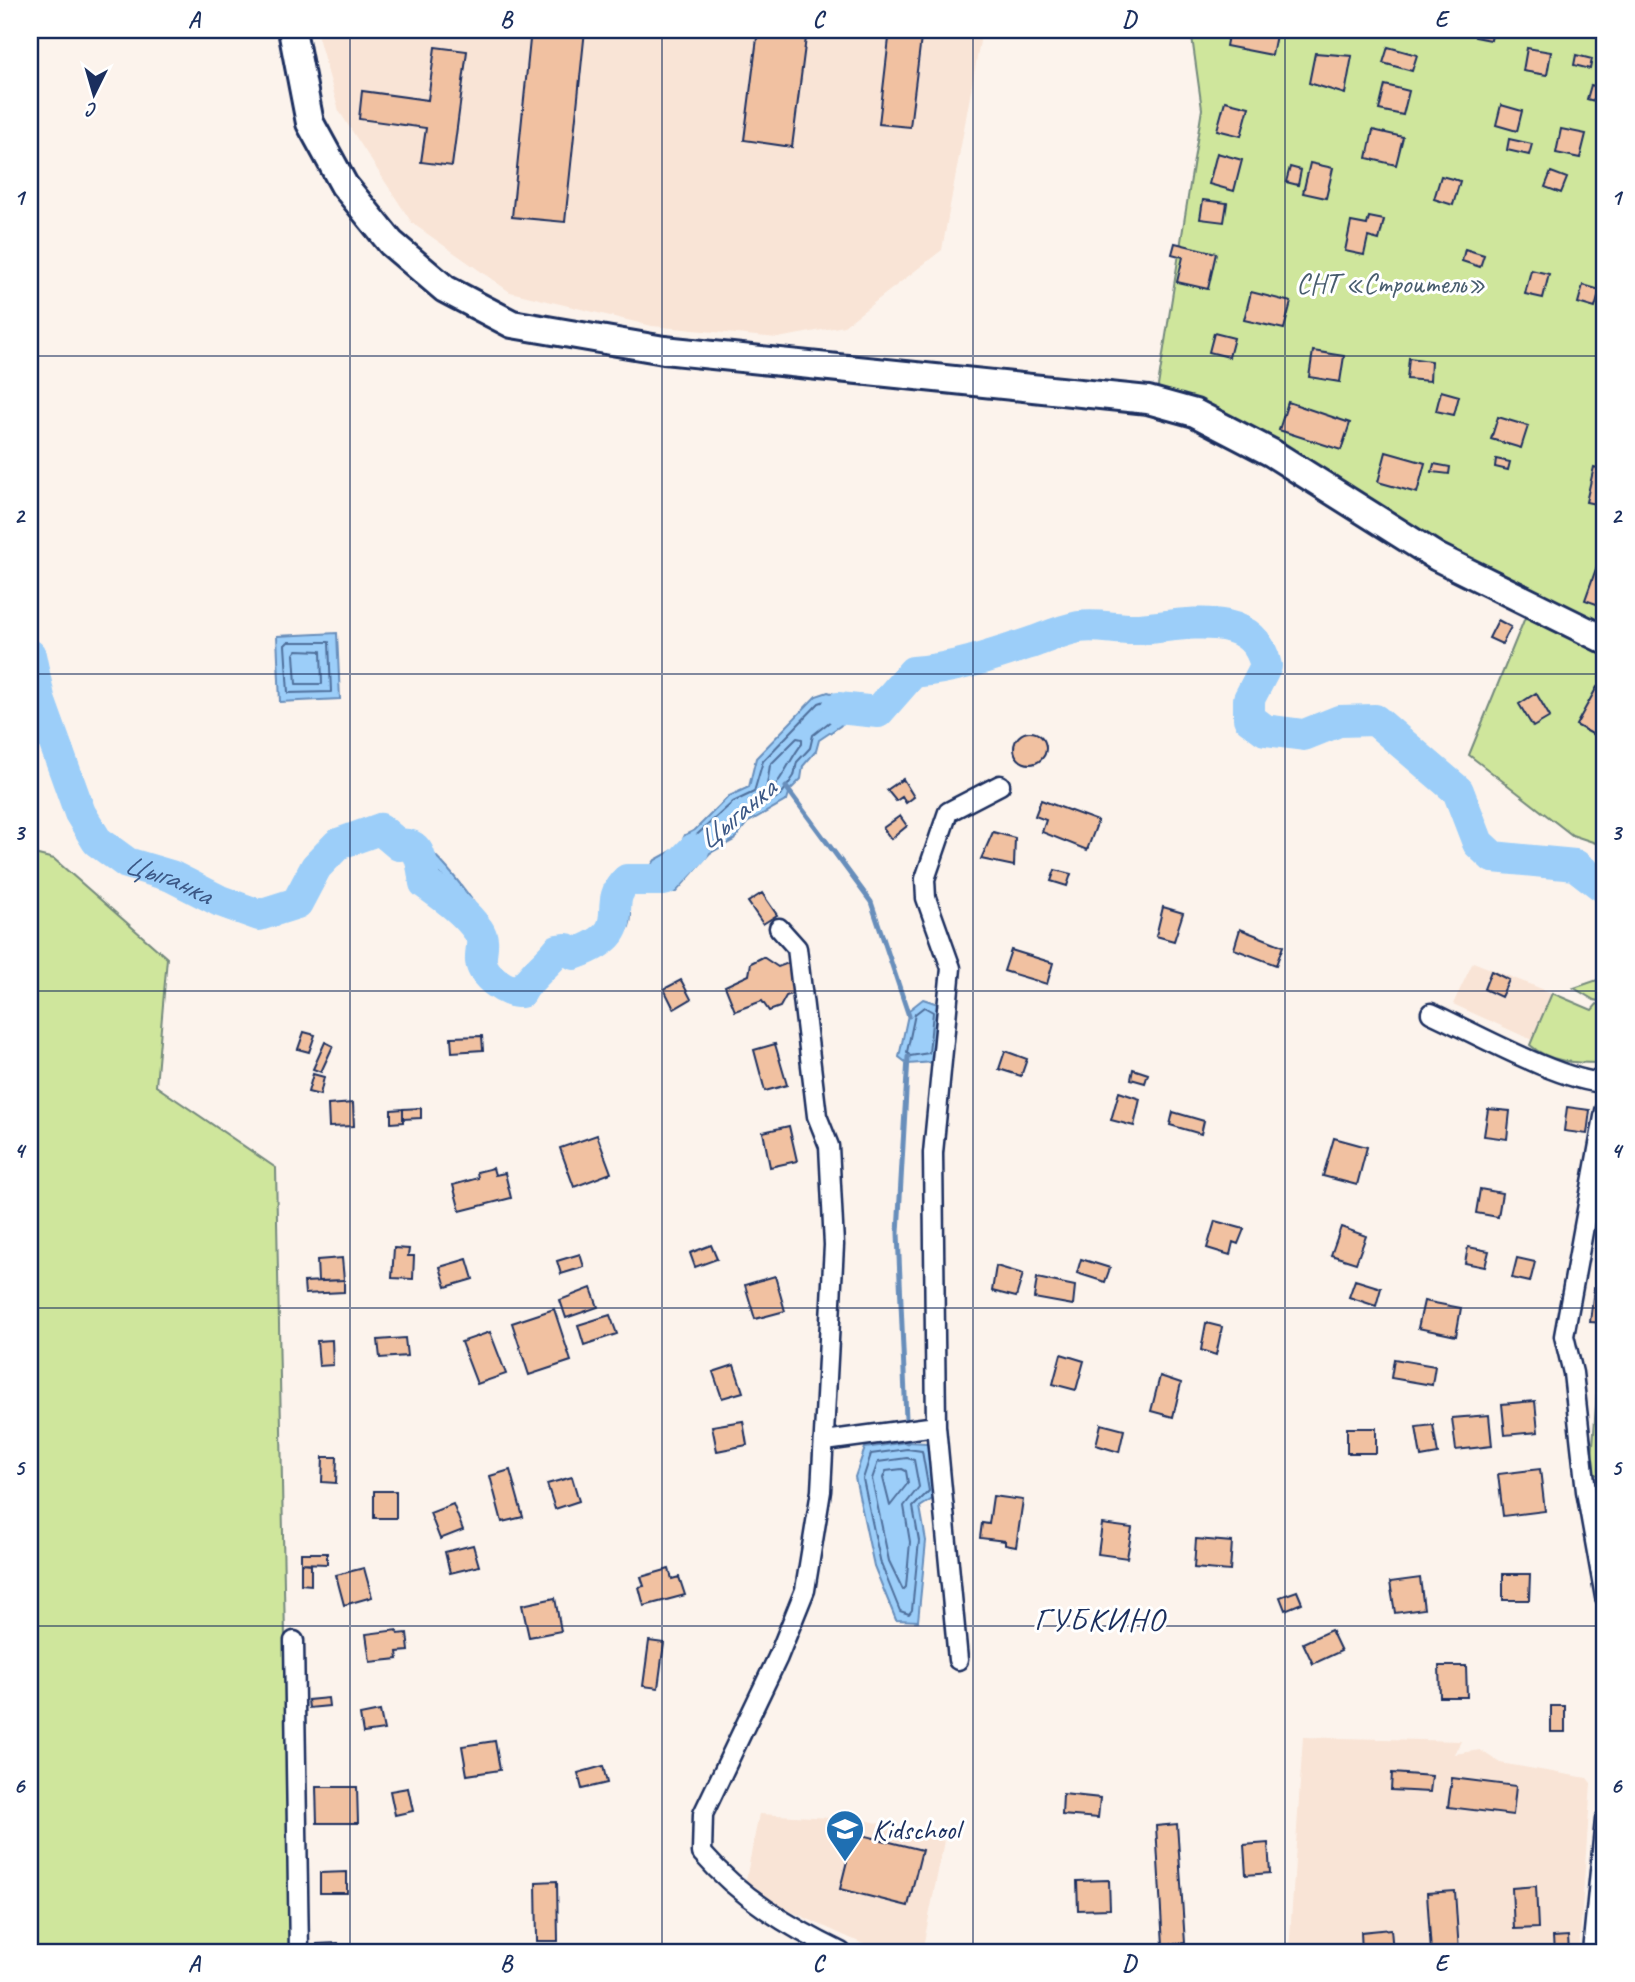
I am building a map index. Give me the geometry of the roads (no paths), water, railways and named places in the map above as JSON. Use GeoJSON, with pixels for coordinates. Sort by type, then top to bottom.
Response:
{"type":"FeatureCollection","features":[{"type":"Feature","properties":{"kind":"street"},"geometry":{"type":"LineString","coordinates":[[292,30],[310,123],[344,186],[391,243],[445,289],[512,324],[664,350],[1148,400],[1195,413],[1272,453],[1437,556],[1605,640]]}},
{"type":"Feature","properties":{"kind":"street"},"geometry":{"type":"LineString","coordinates":[[958,1660],[936,1426],[933,1153],[951,968],[926,898],[925,879],[948,812],[1000,785]]}},
{"type":"Feature","properties":{"kind":"street"},"geometry":{"type":"LineString","coordinates":[[779,928],[797,948],[817,1116],[829,1146],[834,1245],[821,1491],[805,1590],[778,1657],[703,1814],[702,1853],[720,1873],[785,1925],[841,1952]]}},
{"type":"Feature","properties":{"kind":"street"},"geometry":{"type":"LineString","coordinates":[[1431,1013],[1550,1068],[1592,1083],[1605,1083]]}},
{"type":"Feature","properties":{"kind":"street"},"geometry":{"type":"LineString","coordinates":[[1605,1111],[1564,1336],[1573,1373],[1586,1491],[1605,1597]]}},
{"type":"Feature","properties":{"kind":"street"},"geometry":{"type":"LineString","coordinates":[[825,1441],[936,1426]]}},
{"type":"Feature","properties":{"kind":"street"},"geometry":{"type":"LineString","coordinates":[[294,1641],[299,1952]]}},
{"type":"Feature","properties":{"kind":"street"},"geometry":{"type":"LineString","coordinates":[[1592,1952],[1605,1820]]}},
{"type":"Feature","properties":{"kind":"water"},"geometry":{"type":"Polygon","coordinates":[[[337,633],[340,699],[280,702],[277,636],[337,633]]]}},
{"type":"Feature","properties":{"kind":"water"},"geometry":{"type":"Polygon","coordinates":[[[828,692],[874,706],[878,712],[873,716],[854,711],[840,726],[819,740],[816,751],[803,766],[801,779],[790,790],[787,800],[747,823],[734,840],[710,853],[676,892],[671,892],[651,866],[655,860],[679,847],[685,835],[695,830],[729,796],[749,787],[756,758],[816,696],[828,692]]]}},
{"type":"Feature","properties":{"kind":"water"},"geometry":{"type":"Polygon","coordinates":[[[409,836],[430,851],[454,877],[476,906],[488,930],[476,931],[440,902],[417,878],[407,850],[409,836]]]}},
{"type":"Feature","properties":{"kind":"water"},"geometry":{"type":"Polygon","coordinates":[[[611,907],[625,908],[631,913],[631,920],[623,936],[602,950],[593,931],[611,907]]]}},
{"type":"Feature","properties":{"kind":"water"},"geometry":{"type":"Polygon","coordinates":[[[923,999],[941,1005],[934,1062],[908,1064],[899,1057],[909,1010],[923,999]]]}},
{"type":"Feature","properties":{"kind":"water"},"geometry":{"type":"Polygon","coordinates":[[[907,1442],[927,1443],[937,1496],[920,1507],[926,1541],[918,1621],[896,1620],[874,1566],[855,1477],[865,1448],[907,1442]]]}},
{"type":"Feature","properties":{"kind":"waterway","name":"Цыганка"},"geometry":{"type":"LineString","coordinates":[[838,708],[878,712],[913,672],[974,661],[1079,627],[1138,629],[1195,624],[1232,627],[1247,634],[1259,647],[1266,666],[1249,699],[1249,718],[1265,730],[1304,735],[1339,721],[1375,720],[1458,791],[1478,843],[1493,857],[1575,865],[1601,885],[1605,885]]}},
{"type":"Feature","properties":{"kind":"waterway","name":"Цыганка"},"geometry":{"type":"LineString","coordinates":[[30,655],[40,702],[80,813],[97,841],[127,863],[171,876],[220,901],[259,915],[297,903],[316,867],[338,844],[380,829],[399,845],[407,845],[417,851],[425,883],[453,904],[478,930],[482,938],[481,961],[486,973],[496,983],[515,992],[521,992],[558,950],[567,949],[574,954],[606,936],[613,927],[619,890],[627,880],[664,880],[693,850]]}},
{"type":"Feature","properties":{"kind":"waterway"},"geometry":{"type":"LineString","coordinates":[[786,787],[871,902],[909,1016]]}},
{"type":"Feature","properties":{"kind":"waterway"},"geometry":{"type":"LineString","coordinates":[[907,1442],[898,1233],[908,1057]]}},
{"type":"Feature","properties":{"kind":"place","name":"Kidschool"},"geometry":{"type":"Point","coordinates":[845,1863]}},
{"type":"Feature","properties":{"kind":"district","name":"ГУБКИНО"},"geometry":{"type":"Point","coordinates":[1100,1619]}},
{"type":"Feature","properties":{"kind":"park label","name":"СНТ «Строитель»"},"geometry":{"type":"Point","coordinates":[1391,283]}}]}
